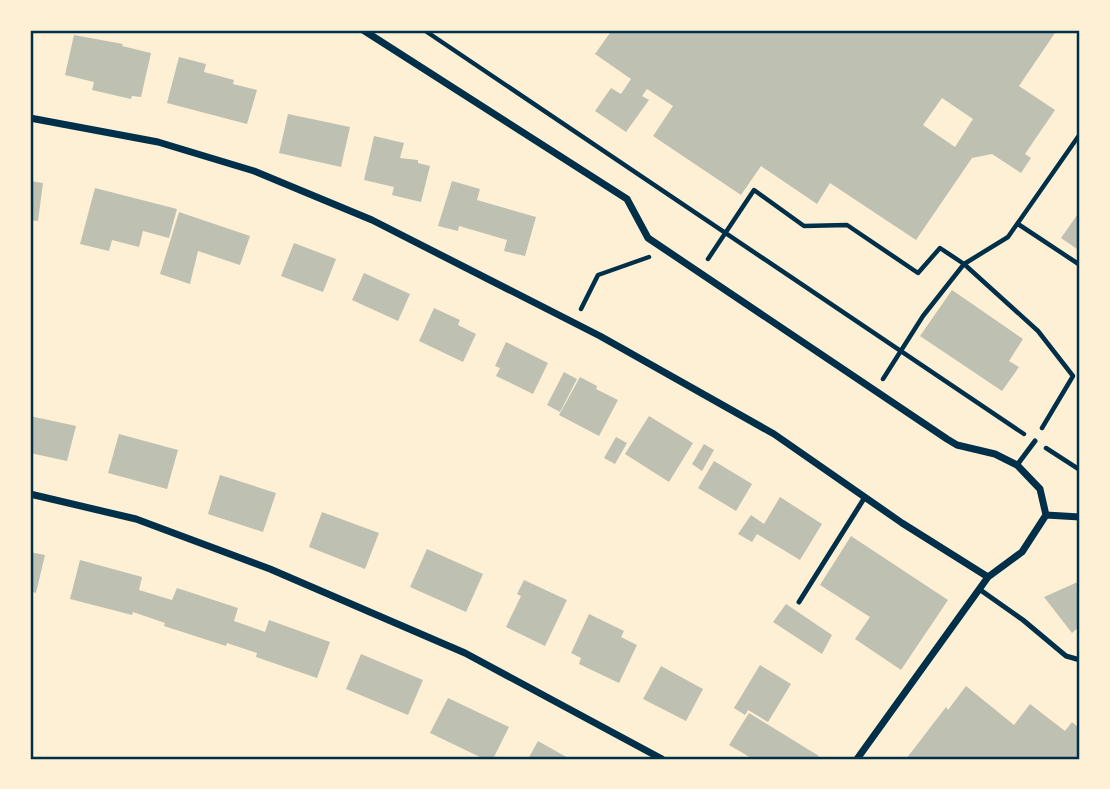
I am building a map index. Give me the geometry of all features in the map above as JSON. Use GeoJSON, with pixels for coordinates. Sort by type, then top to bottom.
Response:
{"type":"FeatureCollection","features":[{"type":"Feature","properties":{"kind":"street"},"geometry":{"type":"LineString","coordinates":[[363,30],[627,199],[648,238],[698,273],[957,445],[995,454],[1017,465],[1040,489],[1046,515],[1022,551],[988,577],[857,759]]}},
{"type":"Feature","properties":{"kind":"street"},"geometry":{"type":"LineString","coordinates":[[30,118],[158,142],[254,171],[372,220],[574,323],[774,434],[988,577]]}},
{"type":"Feature","properties":{"kind":"street"},"geometry":{"type":"LineString","coordinates":[[30,494],[136,519],[270,569],[465,653],[662,759]]}},
{"type":"Feature","properties":{"kind":"street"},"geometry":{"type":"LineString","coordinates":[[1046,515],[1080,517]]}},
{"type":"Feature","properties":{"kind":"lane"},"geometry":{"type":"LineString","coordinates":[[1017,465],[1035,441]]}},
{"type":"Feature","properties":{"kind":"lane"},"geometry":{"type":"LineString","coordinates":[[799,602],[865,497]]}},
{"type":"Feature","properties":{"kind":"lane"},"geometry":{"type":"LineString","coordinates":[[979,590],[1023,620],[1066,656],[1080,660]]}},
{"type":"Feature","properties":{"kind":"path"},"geometry":{"type":"LineString","coordinates":[[424,30],[1080,470]]}},
{"type":"Feature","properties":{"kind":"path"},"geometry":{"type":"LineString","coordinates":[[875,391],[923,316],[964,264],[1008,237],[1080,134]]}},
{"type":"Feature","properties":{"kind":"path"},"geometry":{"type":"LineString","coordinates":[[698,273],[754,190],[804,226],[847,225],[918,273],[940,248],[964,264],[1038,331],[1073,376],[1050,414]]}},
{"type":"Feature","properties":{"kind":"path"},"geometry":{"type":"LineString","coordinates":[[1018,224],[1080,265]]}},
{"type":"Feature","properties":{"kind":"path"},"geometry":{"type":"LineString","coordinates":[[574,323],[598,275],[623,266]]}},
{"type":"Feature","properties":{"kind":"building"},"geometry":{"type":"Polygon","coordinates":[[[612,30],[1057,30],[1019,86],[1055,110],[1025,154],[1031,158],[1021,173],[992,154],[972,158],[916,240],[830,183],[817,204],[761,166],[741,195],[653,136],[673,106],[647,89],[642,96],[649,100],[626,132],[595,111],[611,88],[621,94],[631,79],[595,54],[612,30]],[[942,98],[923,125],[955,147],[973,119],[942,98]]]}},
{"type":"Feature","properties":{"kind":"building"},"geometry":{"type":"Polygon","coordinates":[[[74,35],[123,44],[122,46],[151,53],[141,97],[132,96],[131,99],[92,90],[94,82],[65,75],[74,35]]]}},
{"type":"Feature","properties":{"kind":"building"},"geometry":{"type":"Polygon","coordinates":[[[179,57],[206,64],[204,72],[257,90],[247,124],[167,103],[179,57]]]}},
{"type":"Feature","properties":{"kind":"building"},"geometry":{"type":"Polygon","coordinates":[[[288,114],[350,127],[341,167],[279,153],[288,114]]]}},
{"type":"Feature","properties":{"kind":"building"},"geometry":{"type":"Polygon","coordinates":[[[374,136],[404,143],[400,158],[418,160],[418,163],[430,166],[421,202],[392,195],[394,187],[364,180],[374,136]]]}},
{"type":"Feature","properties":{"kind":"building"},"geometry":{"type":"Polygon","coordinates":[[[30,181],[43,183],[38,221],[30,220],[30,181]]]}},
{"type":"Feature","properties":{"kind":"building"},"geometry":{"type":"Polygon","coordinates":[[[452,181],[480,189],[477,200],[536,217],[525,256],[504,251],[507,240],[459,226],[458,231],[438,226],[452,181]]]}},
{"type":"Feature","properties":{"kind":"building"},"geometry":{"type":"Polygon","coordinates":[[[95,188],[177,209],[169,238],[143,231],[139,247],[112,240],[109,251],[80,244],[95,188]]]}},
{"type":"Feature","properties":{"kind":"building"},"geometry":{"type":"Polygon","coordinates":[[[1080,211],[1080,251],[1061,238],[1080,211]]]}},
{"type":"Feature","properties":{"kind":"building"},"geometry":{"type":"Polygon","coordinates":[[[179,212],[250,236],[240,265],[198,251],[190,284],[160,274],[179,212]]]}},
{"type":"Feature","properties":{"kind":"building"},"geometry":{"type":"Polygon","coordinates":[[[294,243],[336,259],[323,292],[281,276],[294,243]]]}},
{"type":"Feature","properties":{"kind":"building"},"geometry":{"type":"Polygon","coordinates":[[[364,273],[410,294],[398,321],[352,300],[364,273]]]}},
{"type":"Feature","properties":{"kind":"building"},"geometry":{"type":"Polygon","coordinates":[[[952,290],[1023,339],[1009,361],[1019,367],[1002,391],[920,336],[952,290]]]}},
{"type":"Feature","properties":{"kind":"building"},"geometry":{"type":"Polygon","coordinates":[[[434,308],[460,320],[458,325],[476,334],[463,362],[419,341],[434,308]]]}},
{"type":"Feature","properties":{"kind":"building"},"geometry":{"type":"Polygon","coordinates":[[[506,342],[548,363],[533,394],[496,376],[500,368],[495,366],[506,342]]]}},
{"type":"Feature","properties":{"kind":"building"},"geometry":{"type":"Polygon","coordinates":[[[564,372],[577,379],[560,412],[547,405],[564,372]]]}},
{"type":"Feature","properties":{"kind":"building"},"geometry":{"type":"Polygon","coordinates":[[[580,377],[618,400],[599,436],[559,415],[580,377]]]}},
{"type":"Feature","properties":{"kind":"building"},"geometry":{"type":"Polygon","coordinates":[[[30,416],[76,426],[67,461],[30,453],[30,416]]]}},
{"type":"Feature","properties":{"kind":"building"},"geometry":{"type":"Polygon","coordinates":[[[649,416],[693,443],[669,482],[625,454],[649,416]]]}},
{"type":"Feature","properties":{"kind":"building"},"geometry":{"type":"Polygon","coordinates":[[[119,434],[178,450],[167,489],[108,473],[119,434]]]}},
{"type":"Feature","properties":{"kind":"building"},"geometry":{"type":"Polygon","coordinates":[[[616,437],[627,443],[615,464],[604,458],[616,437]]]}},
{"type":"Feature","properties":{"kind":"building"},"geometry":{"type":"Polygon","coordinates":[[[704,444],[714,450],[702,471],[692,464],[704,444]]]}},
{"type":"Feature","properties":{"kind":"building"},"geometry":{"type":"Polygon","coordinates":[[[714,461],[752,484],[736,511],[698,488],[714,461]]]}},
{"type":"Feature","properties":{"kind":"building"},"geometry":{"type":"Polygon","coordinates":[[[220,475],[276,493],[263,532],[208,514],[220,475]]]}},
{"type":"Feature","properties":{"kind":"building"},"geometry":{"type":"Polygon","coordinates":[[[780,497],[822,524],[800,560],[757,534],[752,542],[738,534],[751,515],[764,524],[780,497]]]}},
{"type":"Feature","properties":{"kind":"building"},"geometry":{"type":"Polygon","coordinates":[[[322,512],[379,533],[365,569],[309,547],[322,512]]]}},
{"type":"Feature","properties":{"kind":"building"},"geometry":{"type":"Polygon","coordinates":[[[851,536],[948,600],[901,670],[855,639],[870,617],[820,585],[851,536]]]}},
{"type":"Feature","properties":{"kind":"building"},"geometry":{"type":"Polygon","coordinates":[[[427,549],[483,574],[466,612],[410,587],[427,549]]]}},
{"type":"Feature","properties":{"kind":"building"},"geometry":{"type":"Polygon","coordinates":[[[30,552],[45,555],[36,593],[30,591],[30,552]]]}},
{"type":"Feature","properties":{"kind":"building"},"geometry":{"type":"Polygon","coordinates":[[[80,560],[142,577],[139,590],[172,600],[177,588],[238,608],[234,621],[265,632],[269,620],[330,642],[317,678],[256,657],[257,653],[164,626],[165,623],[133,612],[132,615],[70,599],[80,560]]]}},
{"type":"Feature","properties":{"kind":"building"},"geometry":{"type":"Polygon","coordinates":[[[524,580],[567,600],[545,646],[506,627],[521,596],[517,594],[524,580]]]}},
{"type":"Feature","properties":{"kind":"building"},"geometry":{"type":"Polygon","coordinates":[[[1080,581],[1080,626],[1072,633],[1044,597],[1080,581]]]}},
{"type":"Feature","properties":{"kind":"building"},"geometry":{"type":"Polygon","coordinates":[[[786,604],[832,635],[822,654],[773,622],[786,604]]]}},
{"type":"Feature","properties":{"kind":"building"},"geometry":{"type":"Polygon","coordinates":[[[589,614],[624,631],[621,637],[637,645],[619,683],[579,664],[581,658],[571,653],[589,614]]]}},
{"type":"Feature","properties":{"kind":"building"},"geometry":{"type":"Polygon","coordinates":[[[361,654],[423,680],[408,715],[346,689],[361,654]]]}},
{"type":"Feature","properties":{"kind":"building"},"geometry":{"type":"Polygon","coordinates":[[[760,665],[791,684],[768,722],[748,710],[745,715],[734,708],[760,665]]]}},
{"type":"Feature","properties":{"kind":"building"},"geometry":{"type":"Polygon","coordinates":[[[661,666],[703,689],[686,721],[643,699],[661,666]]]}},
{"type":"Feature","properties":{"kind":"building"},"geometry":{"type":"Polygon","coordinates":[[[966,686],[1014,725],[1030,704],[1065,731],[1072,722],[1080,729],[1080,759],[906,759],[946,707],[948,710],[966,686]]]}},
{"type":"Feature","properties":{"kind":"building"},"geometry":{"type":"Polygon","coordinates":[[[448,698],[509,727],[493,759],[484,759],[430,733],[448,698]]]}},
{"type":"Feature","properties":{"kind":"building"},"geometry":{"type":"Polygon","coordinates":[[[749,713],[819,756],[817,759],[753,759],[729,745],[749,713]]]}},
{"type":"Feature","properties":{"kind":"building"},"geometry":{"type":"Polygon","coordinates":[[[538,741],[570,759],[528,759],[538,741]]]}}]}
